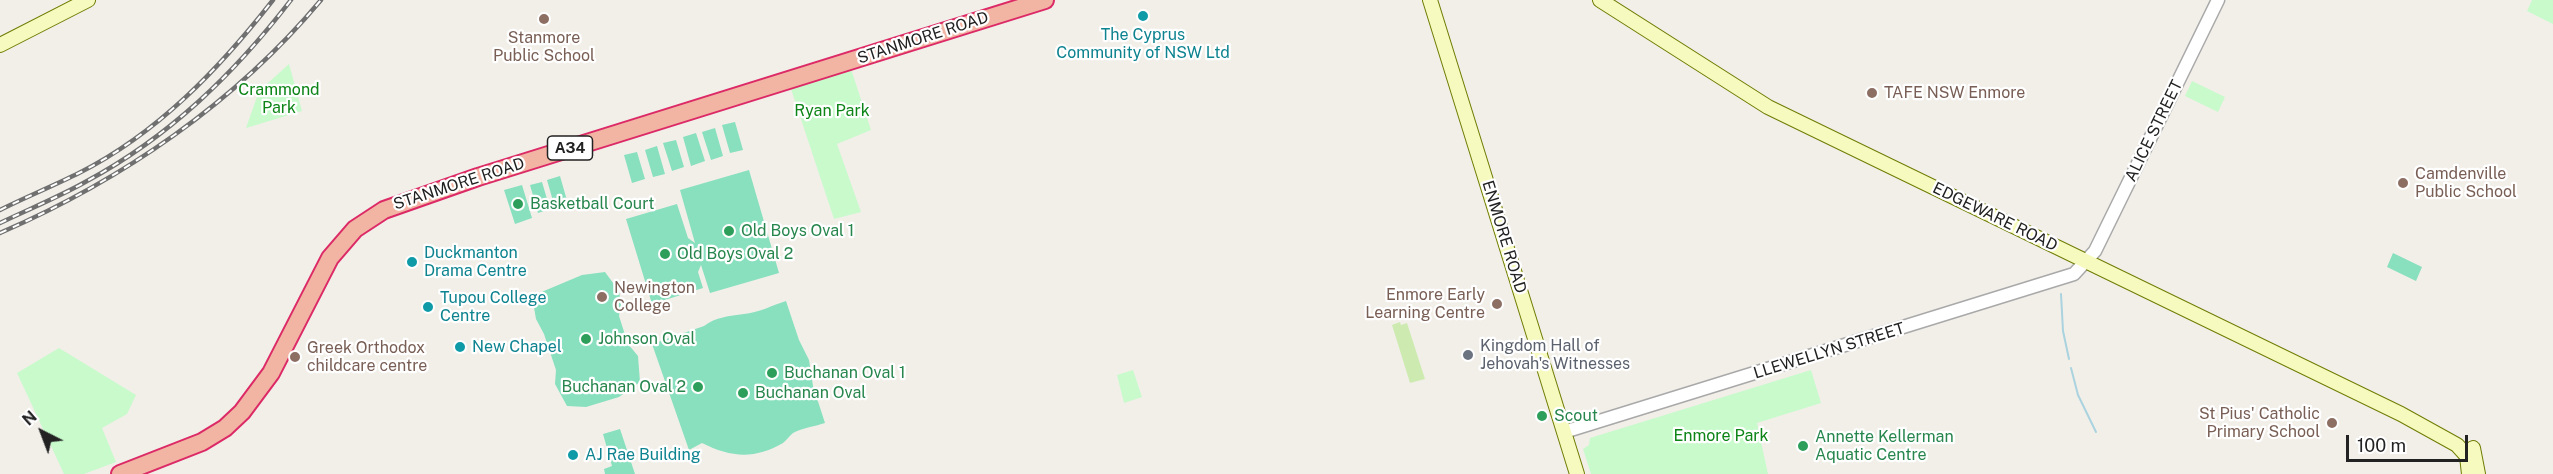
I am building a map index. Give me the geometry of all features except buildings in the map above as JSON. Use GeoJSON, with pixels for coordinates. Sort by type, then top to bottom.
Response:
{"type":"FeatureCollection","features":[{"type":"Feature","properties":{"kind":"highway","name":"STANMORE ROAD"},"geometry":{"type":"LineString","coordinates":[[120,474],[202,442],[225,428],[242,412],[267,379],[330,258],[355,229],[384,210],[472,178],[1044,0]]}},
{"type":"Feature","properties":{"kind":"main road"},"geometry":{"type":"LineString","coordinates":[[0,45],[88,0]]}},
{"type":"Feature","properties":{"kind":"main road","name":"ENMORE ROAD"},"geometry":{"type":"LineString","coordinates":[[1430,0],[1577,474]]}},
{"type":"Feature","properties":{"kind":"main road","name":"EDGEWARE ROAD"},"geometry":{"type":"LineString","coordinates":[[1600,0],[1768,107],[2401,414],[2472,446],[2470,472]]}},
{"type":"Feature","properties":{"kind":"street","name":"ALICE STREET"},"geometry":{"type":"LineString","coordinates":[[2088,261],[2218,0]]}},
{"type":"Feature","properties":{"kind":"street","name":"LLEWELLYN STREET"},"geometry":{"type":"LineString","coordinates":[[1564,432],[2042,285],[2074,274],[2088,261]]}},
{"type":"Feature","properties":{"kind":"green space"},"geometry":{"type":"Polygon","coordinates":[[[2532,0],[2553,0],[2553,24],[2527,11],[2532,0]]]}},
{"type":"Feature","properties":{"kind":"green space","name":"Crammond Park"},"geometry":{"type":"Polygon","coordinates":[[[289,64],[302,111],[246,128],[259,91],[289,64]]]}},
{"type":"Feature","properties":{"kind":"green space","name":"Ryan Park"},"geometry":{"type":"Polygon","coordinates":[[[851,69],[871,130],[837,144],[861,212],[834,219],[791,89],[851,69]]]}},
{"type":"Feature","properties":{"kind":"green space"},"geometry":{"type":"Polygon","coordinates":[[[2192,81],[2225,97],[2218,112],[2185,96],[2192,81]]]}},
{"type":"Feature","properties":{"kind":"green space"},"geometry":{"type":"Polygon","coordinates":[[[735,122],[743,150],[730,153],[722,125],[735,122]]]}},
{"type":"Feature","properties":{"kind":"green space"},"geometry":{"type":"Polygon","coordinates":[[[715,128],[723,156],[711,160],[702,132],[715,128]]]}},
{"type":"Feature","properties":{"kind":"green space"},"geometry":{"type":"Polygon","coordinates":[[[696,133],[705,161],[691,166],[683,137],[696,133]]]}},
{"type":"Feature","properties":{"kind":"green space"},"geometry":{"type":"Polygon","coordinates":[[[676,140],[684,167],[672,171],[663,143],[676,140]]]}},
{"type":"Feature","properties":{"kind":"green space"},"geometry":{"type":"Polygon","coordinates":[[[657,146],[665,174],[653,177],[645,150],[657,146]]]}},
{"type":"Feature","properties":{"kind":"green space"},"geometry":{"type":"Polygon","coordinates":[[[637,152],[645,179],[632,183],[624,155],[637,152]]]}},
{"type":"Feature","properties":{"kind":"green space","name":"Old Boys Oval 1"},"geometry":{"type":"Polygon","coordinates":[[[749,170],[779,273],[710,293],[701,265],[698,272],[703,288],[652,304],[626,219],[677,204],[688,238],[695,243],[680,190],[749,170]]]}},
{"type":"Feature","properties":{"kind":"green space"},"geometry":{"type":"Polygon","coordinates":[[[560,176],[568,204],[555,208],[547,180],[560,176]]]}},
{"type":"Feature","properties":{"kind":"green space"},"geometry":{"type":"Polygon","coordinates":[[[542,182],[550,209],[538,213],[530,185],[542,182]]]}},
{"type":"Feature","properties":{"kind":"green space","name":"Basketball Court"},"geometry":{"type":"Polygon","coordinates":[[[522,185],[532,218],[515,224],[504,190],[522,185]]]}},
{"type":"Feature","properties":{"kind":"green space"},"geometry":{"type":"Polygon","coordinates":[[[2393,253],[2422,267],[2416,281],[2387,267],[2393,253]]]}},
{"type":"Feature","properties":{"kind":"green space","name":"Johnson Oval"},"geometry":{"type":"Polygon","coordinates":[[[605,272],[619,291],[621,304],[619,316],[628,344],[638,356],[640,382],[619,397],[586,407],[567,406],[555,384],[556,370],[544,334],[536,319],[532,296],[582,275],[605,272]]]}},
{"type":"Feature","properties":{"kind":"green space","name":"Buchanan Oval"},"geometry":{"type":"Polygon","coordinates":[[[786,301],[799,340],[809,360],[813,386],[825,423],[797,431],[783,443],[752,454],[732,454],[702,443],[689,450],[652,344],[718,319],[755,312],[786,301]]]}},
{"type":"Feature","properties":{"kind":"green space"},"geometry":{"type":"Polygon","coordinates":[[[1400,322],[1401,325],[1407,323],[1425,379],[1410,383],[1392,325],[1400,322]]]}},
{"type":"Feature","properties":{"kind":"green space"},"geometry":{"type":"Polygon","coordinates":[[[59,348],[136,395],[127,414],[102,428],[116,462],[84,474],[64,474],[17,373],[59,348]]]}},
{"type":"Feature","properties":{"kind":"green space"},"geometry":{"type":"Polygon","coordinates":[[[1133,370],[1142,397],[1124,403],[1117,375],[1133,370]]]}},
{"type":"Feature","properties":{"kind":"green space","name":"Enmore Park"},"geometry":{"type":"Polygon","coordinates":[[[1811,370],[1821,403],[1757,423],[1768,474],[1591,474],[1583,449],[1589,445],[1590,438],[1811,370]]]}},
{"type":"Feature","properties":{"kind":"green space"},"geometry":{"type":"Polygon","coordinates":[[[620,429],[635,474],[605,474],[604,469],[612,466],[603,434],[620,429]]]}},
{"type":"Feature","properties":{"kind":"waterway"},"geometry":{"type":"LineString","coordinates":[[2061,294],[2063,331],[2069,359]]}},
{"type":"Feature","properties":{"kind":"waterway"},"geometry":{"type":"LineString","coordinates":[[2071,368],[2078,395],[2096,432]]}},
{"type":"Feature","properties":{"kind":"railway"},"geometry":{"type":"LineString","coordinates":[[0,210],[79,173],[135,139],[161,119],[209,75],[273,0]]}},
{"type":"Feature","properties":{"kind":"railway"},"geometry":{"type":"LineString","coordinates":[[0,223],[55,198],[117,164],[173,124],[247,53],[291,0]]}},
{"type":"Feature","properties":{"kind":"railway"},"geometry":{"type":"LineString","coordinates":[[0,233],[90,189],[174,135],[252,72],[321,0]]}},
{"type":"Feature","properties":{"kind":"place","name":"The Cyprus Community of NSW Ltd"},"geometry":{"type":"Point","coordinates":[1143,16]}},
{"type":"Feature","properties":{"kind":"place","name":"Stanmore Public School"},"geometry":{"type":"Point","coordinates":[544,19]}},
{"type":"Feature","properties":{"kind":"place","name":"TAFE NSW Enmore"},"geometry":{"type":"Point","coordinates":[1872,93]}},
{"type":"Feature","properties":{"kind":"place","name":"Camdenville Public School"},"geometry":{"type":"Point","coordinates":[2403,183]}},
{"type":"Feature","properties":{"kind":"place","name":"Basketball Court"},"geometry":{"type":"Point","coordinates":[518,204]}},
{"type":"Feature","properties":{"kind":"place","name":"Old Boys Oval 1"},"geometry":{"type":"Point","coordinates":[729,231]}},
{"type":"Feature","properties":{"kind":"place","name":"Old Boys Oval 2"},"geometry":{"type":"Point","coordinates":[665,254]}},
{"type":"Feature","properties":{"kind":"place","name":"Duckmanton Drama Centre"},"geometry":{"type":"Point","coordinates":[412,262]}},
{"type":"Feature","properties":{"kind":"place","name":"Newington College"},"geometry":{"type":"Point","coordinates":[602,297]}},
{"type":"Feature","properties":{"kind":"place","name":"Enmore Early Learning Centre"},"geometry":{"type":"Point","coordinates":[1497,304]}},
{"type":"Feature","properties":{"kind":"place","name":"Tupou College Centre"},"geometry":{"type":"Point","coordinates":[428,307]}},
{"type":"Feature","properties":{"kind":"place","name":"Johnson Oval"},"geometry":{"type":"Point","coordinates":[586,339]}},
{"type":"Feature","properties":{"kind":"place","name":"New Chapel"},"geometry":{"type":"Point","coordinates":[460,347]}},
{"type":"Feature","properties":{"kind":"place","name":"Kingdom Hall of Jehovah's Witnesses"},"geometry":{"type":"Point","coordinates":[1468,355]}},
{"type":"Feature","properties":{"kind":"place","name":"Greek Orthodox childcare centre"},"geometry":{"type":"Point","coordinates":[295,357]}},
{"type":"Feature","properties":{"kind":"place","name":"Buchanan Oval 1"},"geometry":{"type":"Point","coordinates":[772,373]}},
{"type":"Feature","properties":{"kind":"place","name":"Buchanan Oval 2"},"geometry":{"type":"Point","coordinates":[698,387]}},
{"type":"Feature","properties":{"kind":"place","name":"Buchanan Oval"},"geometry":{"type":"Point","coordinates":[743,393]}},
{"type":"Feature","properties":{"kind":"place","name":"Scout"},"geometry":{"type":"Point","coordinates":[1542,416]}},
{"type":"Feature","properties":{"kind":"place","name":"St Pius' Catholic Primary School"},"geometry":{"type":"Point","coordinates":[2332,423]}},
{"type":"Feature","properties":{"kind":"place","name":"Annette Kellerman Aquatic Centre"},"geometry":{"type":"Point","coordinates":[1803,446]}},
{"type":"Feature","properties":{"kind":"place","name":"AJ Rae Building"},"geometry":{"type":"Point","coordinates":[573,455]}}]}
